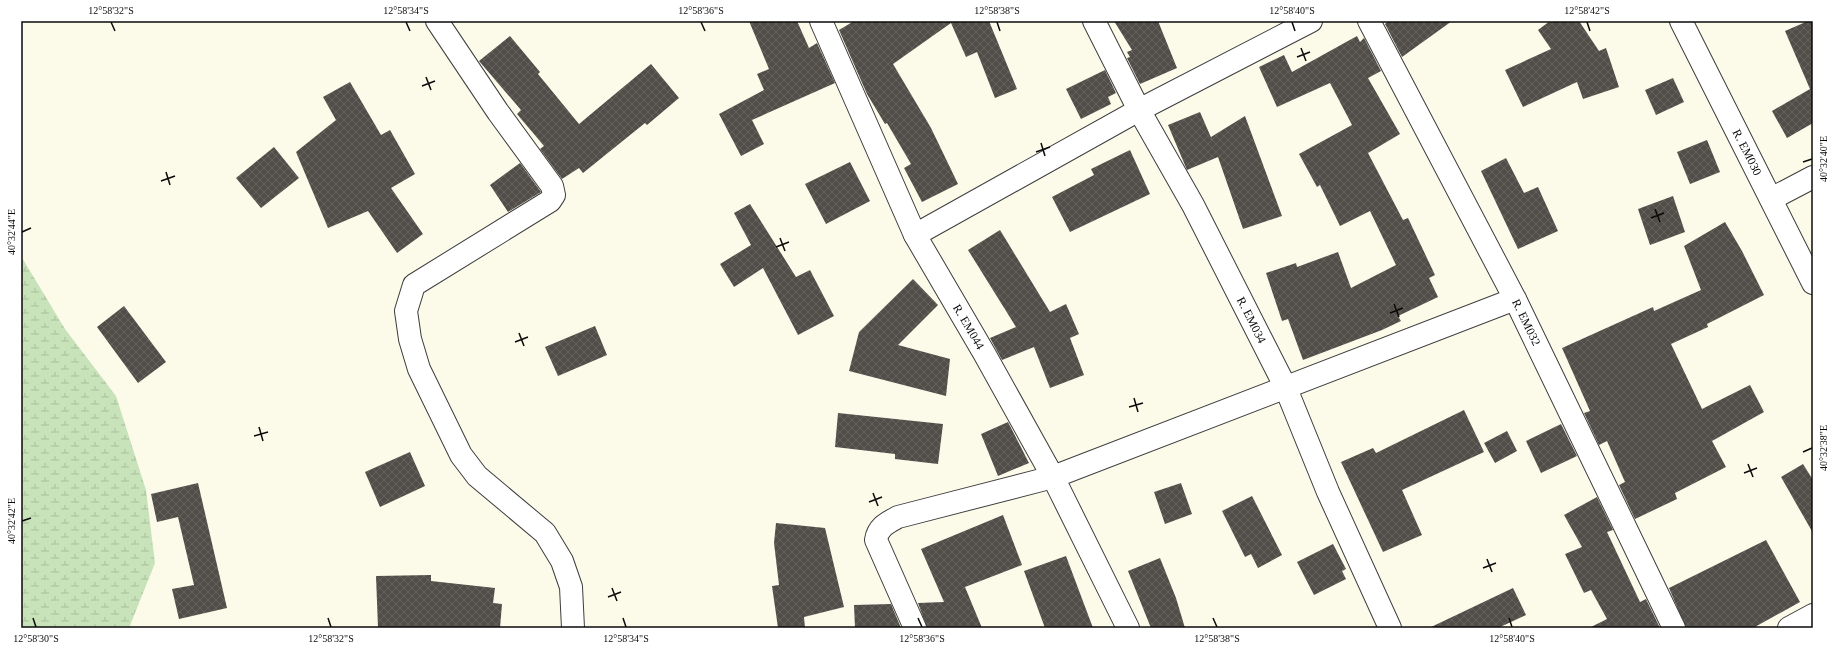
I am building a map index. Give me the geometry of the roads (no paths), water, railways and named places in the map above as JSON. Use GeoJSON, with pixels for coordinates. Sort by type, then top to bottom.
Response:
{"type":"FeatureCollection","features":[{"type":"Feature","properties":{"kind":"street"},"geometry":{"type":"LineString","coordinates":[[437,21],[498,112],[552,186],[554,194],[550,201],[414,285],[406,311],[410,339],[419,369],[461,455],[477,476],[545,533],[562,561],[571,587],[573,628]]}},
{"type":"Feature","properties":{"kind":"street","name":"R. EM044"},"geometry":{"type":"LineString","coordinates":[[820,21],[914,235],[984,352],[1053,477],[1128,628]]}},
{"type":"Feature","properties":{"kind":"street","name":"R. EM034"},"geometry":{"type":"LineString","coordinates":[[1094,21],[1139,110],[1193,205],[1285,386],[1328,492],[1390,628]]}},
{"type":"Feature","properties":{"kind":"street"},"geometry":{"type":"LineString","coordinates":[[914,235],[1139,110],[1310,21]]}},
{"type":"Feature","properties":{"kind":"street","name":"R. EM032"},"geometry":{"type":"LineString","coordinates":[[1369,21],[1515,299],[1674,628]]}},
{"type":"Feature","properties":{"kind":"street","name":"R. EM030"},"geometry":{"type":"LineString","coordinates":[[1681,21],[1813,283]]}},
{"type":"Feature","properties":{"kind":"street"},"geometry":{"type":"LineString","coordinates":[[1771,199],[1813,177]]}},
{"type":"Feature","properties":{"kind":"street"},"geometry":{"type":"LineString","coordinates":[[915,628],[876,540],[877,532],[885,524],[898,517],[1053,477],[1285,386],[1515,299]]}},
{"type":"Feature","properties":{"kind":"street"},"geometry":{"type":"LineString","coordinates":[[1789,628],[1813,615]]}}]}
